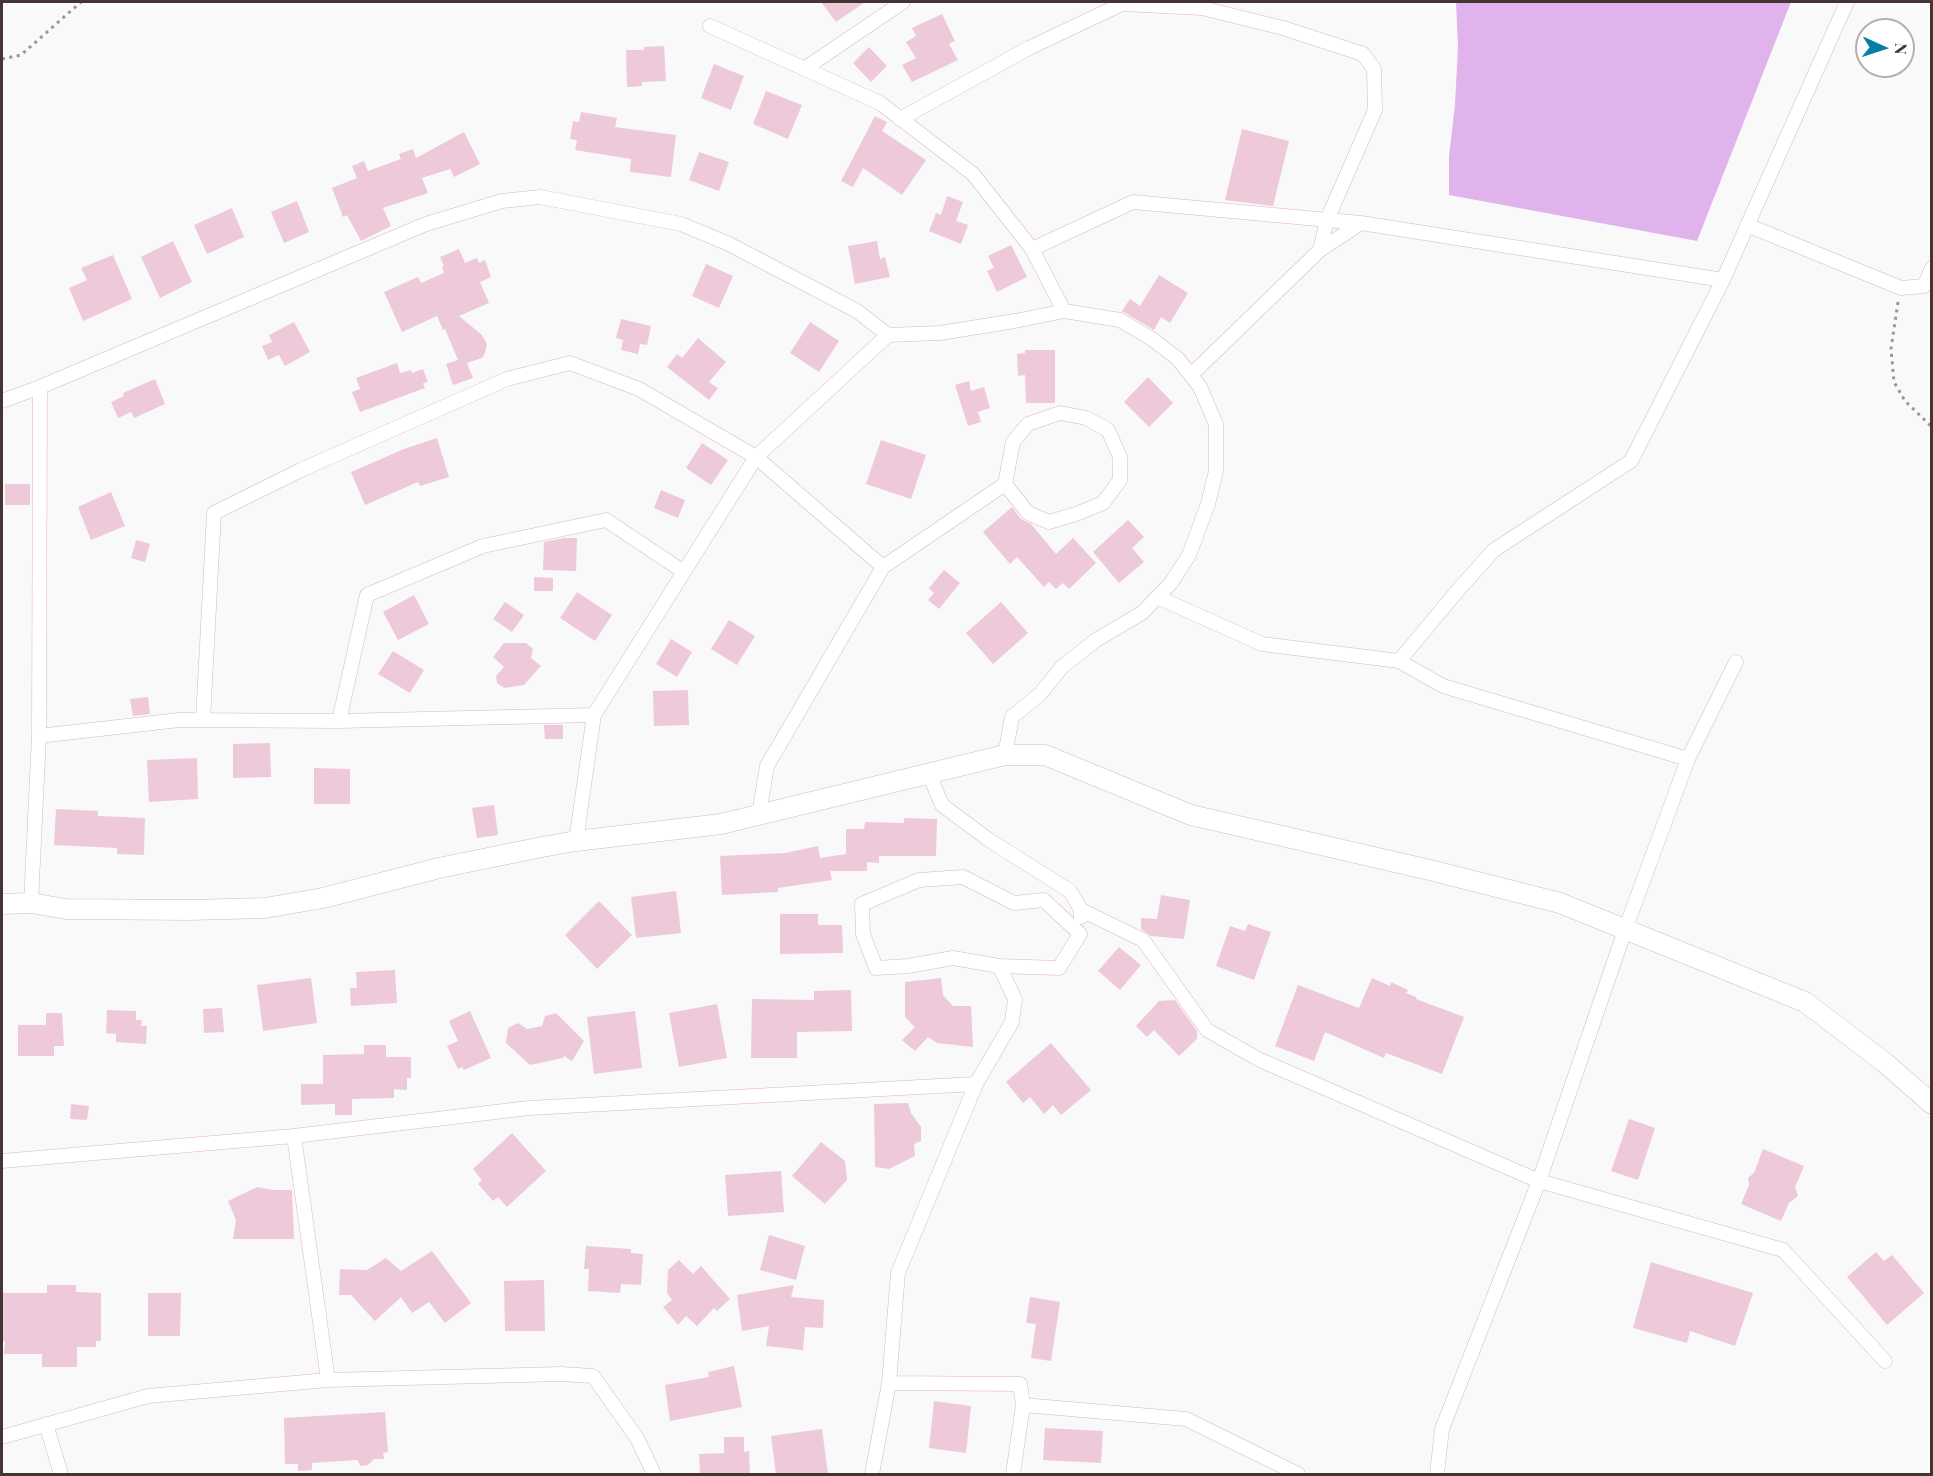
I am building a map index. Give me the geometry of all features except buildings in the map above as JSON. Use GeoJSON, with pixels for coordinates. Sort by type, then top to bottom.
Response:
{"type":"FeatureCollection","features":[{"type":"Feature","properties":{"kind":"street"},"geometry":{"type":"LineString","coordinates":[[804,69],[903,2]]}},
{"type":"Feature","properties":{"kind":"street"},"geometry":{"type":"LineString","coordinates":[[1400,661],[1494,550],[1632,460],[1723,280],[1847,2]]}},
{"type":"Feature","properties":{"kind":"street"},"geometry":{"type":"LineString","coordinates":[[900,119],[1029,48],[1122,4],[1202,8],[1282,28],[1364,54],[1374,69],[1375,110],[1327,220],[1320,250]]}},
{"type":"Feature","properties":{"kind":"street"},"geometry":{"type":"LineString","coordinates":[[710,26],[880,103],[973,174],[1032,249],[1064,311]]}},
{"type":"Feature","properties":{"kind":"street"},"geometry":{"type":"LineString","coordinates":[[2,401],[426,224],[502,201],[540,197],[681,224],[729,244],[857,311],[888,334],[940,333],[1064,311],[1120,320],[1152,339],[1178,359],[1200,387],[1216,424],[1216,471],[1208,504],[1189,555],[1171,583],[1142,613],[1096,640],[1062,667],[1040,694],[1012,717],[1005,755]]}},
{"type":"Feature","properties":{"kind":"street"},"geometry":{"type":"LineString","coordinates":[[1032,249],[1133,202],[1360,223],[1723,280]]}},
{"type":"Feature","properties":{"kind":"street"},"geometry":{"type":"LineString","coordinates":[[1192,374],[1320,250],[1360,223]]}},
{"type":"Feature","properties":{"kind":"street"},"geometry":{"type":"LineString","coordinates":[[1747,225],[1901,288],[1924,286],[1932,268]]}},
{"type":"Feature","properties":{"kind":"street"},"geometry":{"type":"LineString","coordinates":[[576,841],[594,715],[756,457],[888,334]]}},
{"type":"Feature","properties":{"kind":"street"},"geometry":{"type":"LineString","coordinates":[[203,720],[214,513],[303,469],[507,379],[570,363],[639,389],[756,457],[883,567]]}},
{"type":"Feature","properties":{"kind":"street"},"geometry":{"type":"LineString","coordinates":[[31,903],[39,736],[40,387]]}},
{"type":"Feature","properties":{"kind":"street"},"geometry":{"type":"LineString","coordinates":[[759,814],[767,766],[883,567],[1005,484],[1013,442],[1028,424],[1060,413],[1086,418],[1108,430],[1120,457],[1120,480],[1103,503],[1049,522],[1028,513],[1005,484]]}},
{"type":"Feature","properties":{"kind":"street"},"geometry":{"type":"LineString","coordinates":[[339,721],[367,595],[483,546],[606,520],[684,572]]}},
{"type":"Feature","properties":{"kind":"street"},"geometry":{"type":"LineString","coordinates":[[1157,597],[1262,644],[1400,661],[1443,686],[1688,759]]}},
{"type":"Feature","properties":{"kind":"street"},"geometry":{"type":"LineString","coordinates":[[1437,1474],[1442,1430],[1539,1181],[1625,930],[1688,759],[1736,662]]}},
{"type":"Feature","properties":{"kind":"street"},"geometry":{"type":"LineString","coordinates":[[39,736],[179,720],[339,721],[594,715]]}},
{"type":"Feature","properties":{"kind":"street"},"geometry":{"type":"LineString","coordinates":[[2,904],[31,903],[66,909],[265,908],[323,898],[439,868],[576,841],[721,824],[1005,755],[1045,755],[1191,815],[1434,871],[1560,903],[1805,1002],[1884,1062],[1932,1104]]}},
{"type":"Feature","properties":{"kind":"street"},"geometry":{"type":"LineString","coordinates":[[929,774],[942,805],[989,840],[1070,891],[1081,910],[1080,934],[1059,968],[999,966],[953,958],[908,966],[876,968],[863,934],[862,904],[919,880],[963,877],[1014,903],[1044,900],[1080,934]]}},
{"type":"Feature","properties":{"kind":"street"},"geometry":{"type":"LineString","coordinates":[[1081,910],[1143,940],[1207,1030],[1260,1060],[1539,1181],[1783,1250],[1885,1361]]}},
{"type":"Feature","properties":{"kind":"street"},"geometry":{"type":"LineString","coordinates":[[872,1474],[889,1383],[898,1273],[976,1084],[1012,1022],[1015,999],[999,966]]}},
{"type":"Feature","properties":{"kind":"street"},"geometry":{"type":"LineString","coordinates":[[2,1161],[294,1136],[529,1108],[976,1084]]}},
{"type":"Feature","properties":{"kind":"street"},"geometry":{"type":"LineString","coordinates":[[294,1136],[328,1380]]}},
{"type":"Feature","properties":{"kind":"street"},"geometry":{"type":"LineString","coordinates":[[2,1437],[148,1396],[328,1380],[561,1374],[593,1376],[637,1438],[654,1474]]}},
{"type":"Feature","properties":{"kind":"street"},"geometry":{"type":"LineString","coordinates":[[889,1383],[1020,1384],[1023,1405],[1013,1474]]}},
{"type":"Feature","properties":{"kind":"street"},"geometry":{"type":"LineString","coordinates":[[1023,1405],[1186,1419],[1298,1474]]}},
{"type":"Feature","properties":{"kind":"street"},"geometry":{"type":"LineString","coordinates":[[46,1424],[60,1474]]}},
{"type":"Feature","properties":{"kind":"path"},"geometry":{"type":"LineString","coordinates":[[2,59],[21,55],[81,2]]}},
{"type":"Feature","properties":{"kind":"path"},"geometry":{"type":"LineString","coordinates":[[1901,288],[1891,349],[1894,382],[1905,401],[1932,427]]}},
{"type":"Feature","properties":{"kind":"shaded area"},"geometry":{"type":"Polygon","coordinates":[[[1456,2],[1791,2],[1697,241],[1449,195],[1449,156],[1455,105],[1458,46],[1456,2]]]}}]}
